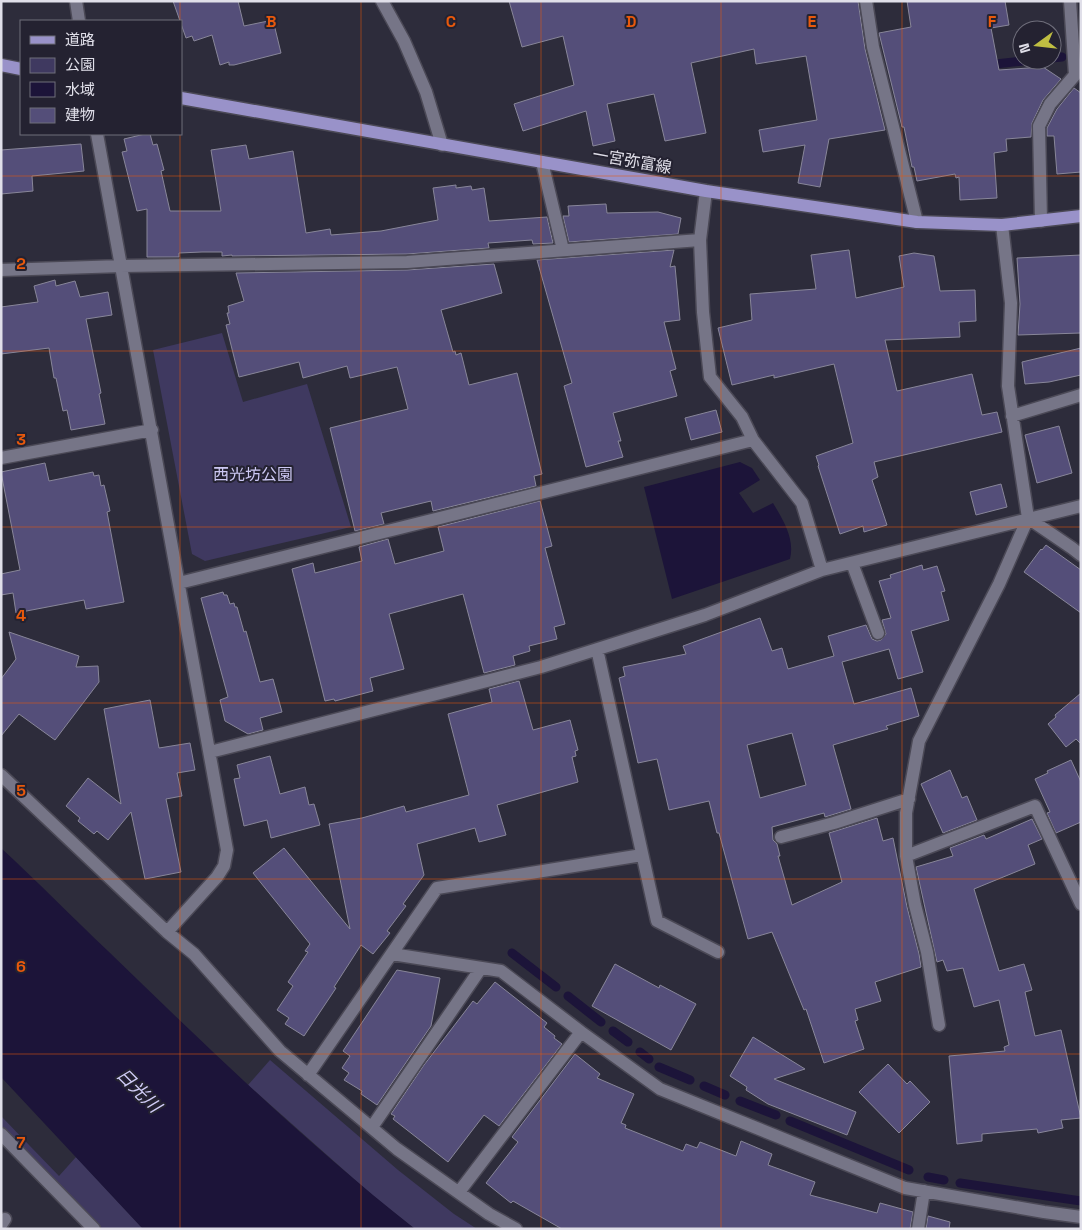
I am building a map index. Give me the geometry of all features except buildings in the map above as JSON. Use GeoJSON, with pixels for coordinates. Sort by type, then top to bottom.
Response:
{"type":"FeatureCollection","features":[{"type":"Feature","properties":{"kind":"main road"},"geometry":{"type":"LineString","coordinates":[[1,65],[20,69]]}},
{"type":"Feature","properties":{"kind":"main road","name":"一宮弥富線"},"geometry":{"type":"LineString","coordinates":[[182,98],[706,191],[917,222],[1002,225],[1081,216]]}},
{"type":"Feature","properties":{"kind":"street"},"geometry":{"type":"LineString","coordinates":[[76,1],[79,20]]}},
{"type":"Feature","properties":{"kind":"street"},"geometry":{"type":"LineString","coordinates":[[382,1],[408,49],[426,92],[442,144]]}},
{"type":"Feature","properties":{"kind":"street"},"geometry":{"type":"LineString","coordinates":[[866,1],[873,47],[917,222]]}},
{"type":"Feature","properties":{"kind":"street"},"geometry":{"type":"LineString","coordinates":[[1041,221],[1039,126],[1050,104],[1075,75],[1070,1]]}},
{"type":"Feature","properties":{"kind":"street"},"geometry":{"type":"LineString","coordinates":[[98,135],[228,850],[224,866],[217,877],[168,932]]}},
{"type":"Feature","properties":{"kind":"street"},"geometry":{"type":"LineString","coordinates":[[542,162],[563,250]]}},
{"type":"Feature","properties":{"kind":"street"},"geometry":{"type":"LineString","coordinates":[[706,191],[700,240],[703,312],[710,377],[742,417],[753,440],[802,503],[822,570]]}},
{"type":"Feature","properties":{"kind":"street"},"geometry":{"type":"LineString","coordinates":[[939,1025],[927,952],[915,905],[906,856],[906,813],[919,741],[999,584],[1028,518],[1008,386],[1011,303],[1002,225]]}},
{"type":"Feature","properties":{"kind":"street"},"geometry":{"type":"LineString","coordinates":[[1,270],[122,266],[407,262],[700,240]]}},
{"type":"Feature","properties":{"kind":"street"},"geometry":{"type":"LineString","coordinates":[[1012,416],[1081,395]]}},
{"type":"Feature","properties":{"kind":"street"},"geometry":{"type":"LineString","coordinates":[[1,458],[152,430]]}},
{"type":"Feature","properties":{"kind":"street"},"geometry":{"type":"LineString","coordinates":[[179,583],[753,440]]}},
{"type":"Feature","properties":{"kind":"street"},"geometry":{"type":"LineString","coordinates":[[210,752],[541,667],[705,615],[822,570],[1081,506]]}},
{"type":"Feature","properties":{"kind":"street"},"geometry":{"type":"LineString","coordinates":[[1028,518],[1081,555]]}},
{"type":"Feature","properties":{"kind":"street"},"geometry":{"type":"LineString","coordinates":[[852,563],[878,633]]}},
{"type":"Feature","properties":{"kind":"street"},"geometry":{"type":"LineString","coordinates":[[598,649],[657,921],[718,952]]}},
{"type":"Feature","properties":{"kind":"street"},"geometry":{"type":"LineString","coordinates":[[1,776],[194,954],[280,1051],[397,1148],[488,1214],[516,1229]]}},
{"type":"Feature","properties":{"kind":"street"},"geometry":{"type":"LineString","coordinates":[[780,837],[834,823],[909,799]]}},
{"type":"Feature","properties":{"kind":"street"},"geometry":{"type":"LineString","coordinates":[[906,856],[1035,806],[1081,904]]}},
{"type":"Feature","properties":{"kind":"street"},"geometry":{"type":"LineString","coordinates":[[308,1075],[437,888],[642,855]]}},
{"type":"Feature","properties":{"kind":"street"},"geometry":{"type":"LineString","coordinates":[[392,954],[501,971],[660,1089],[905,1188],[1081,1217]]}},
{"type":"Feature","properties":{"kind":"street"},"geometry":{"type":"LineString","coordinates":[[372,1127],[480,968]]}},
{"type":"Feature","properties":{"kind":"street"},"geometry":{"type":"LineString","coordinates":[[459,1192],[581,1032]]}},
{"type":"Feature","properties":{"kind":"street"},"geometry":{"type":"LineString","coordinates":[[1,1134],[94,1229]]}},
{"type":"Feature","properties":{"kind":"street"},"geometry":{"type":"LineString","coordinates":[[918,1229],[924,1191]]}},
{"type":"Feature","properties":{"kind":"green space","name":"西光坊公園"},"geometry":{"type":"Polygon","coordinates":[[[222,333],[243,402],[307,384],[351,527],[205,561],[192,554],[153,350],[222,333]]]}},
{"type":"Feature","properties":{"kind":"green space"},"geometry":{"type":"Polygon","coordinates":[[[270,1060],[398,1170],[454,1214],[477,1229],[415,1229],[372,1195],[248,1085],[270,1060]]]}},
{"type":"Feature","properties":{"kind":"green space"},"geometry":{"type":"Polygon","coordinates":[[[1,1116],[59,1176],[76,1157],[143,1229],[102,1229],[1,1129],[1,1116]]]}},
{"type":"Feature","properties":{"kind":"water"},"geometry":{"type":"Polygon","coordinates":[[[740,462],[752,468],[760,480],[739,493],[753,513],[773,503],[789,537],[791,544],[790,559],[672,599],[644,487],[740,462]]]}},
{"type":"Feature","properties":{"kind":"water","name":"日光川"},"geometry":{"type":"Polygon","coordinates":[[[1,848],[182,1023],[296,1129],[415,1229],[143,1229],[1,1077],[1,848]]]}},
{"type":"Feature","properties":{"kind":"waterway"},"geometry":{"type":"LineString","coordinates":[[986,65],[1012,62]]}},
{"type":"Feature","properties":{"kind":"waterway"},"geometry":{"type":"LineString","coordinates":[[512,953],[556,987]]}},
{"type":"Feature","properties":{"kind":"waterway"},"geometry":{"type":"LineString","coordinates":[[568,996],[601,1022]]}},
{"type":"Feature","properties":{"kind":"waterway"},"geometry":{"type":"LineString","coordinates":[[613,1031],[628,1042]]}},
{"type":"Feature","properties":{"kind":"waterway"},"geometry":{"type":"LineString","coordinates":[[640,1052],[649,1059]]}},
{"type":"Feature","properties":{"kind":"waterway"},"geometry":{"type":"LineString","coordinates":[[659,1067],[690,1080]]}},
{"type":"Feature","properties":{"kind":"waterway"},"geometry":{"type":"LineString","coordinates":[[704,1086],[725,1095]]}},
{"type":"Feature","properties":{"kind":"waterway"},"geometry":{"type":"LineString","coordinates":[[740,1101],[776,1115]]}},
{"type":"Feature","properties":{"kind":"waterway"},"geometry":{"type":"LineString","coordinates":[[790,1121],[909,1170]]}},
{"type":"Feature","properties":{"kind":"waterway"},"geometry":{"type":"LineString","coordinates":[[928,1177],[944,1180]]}},
{"type":"Feature","properties":{"kind":"waterway"},"geometry":{"type":"LineString","coordinates":[[960,1183],[1081,1201]]}}]}
